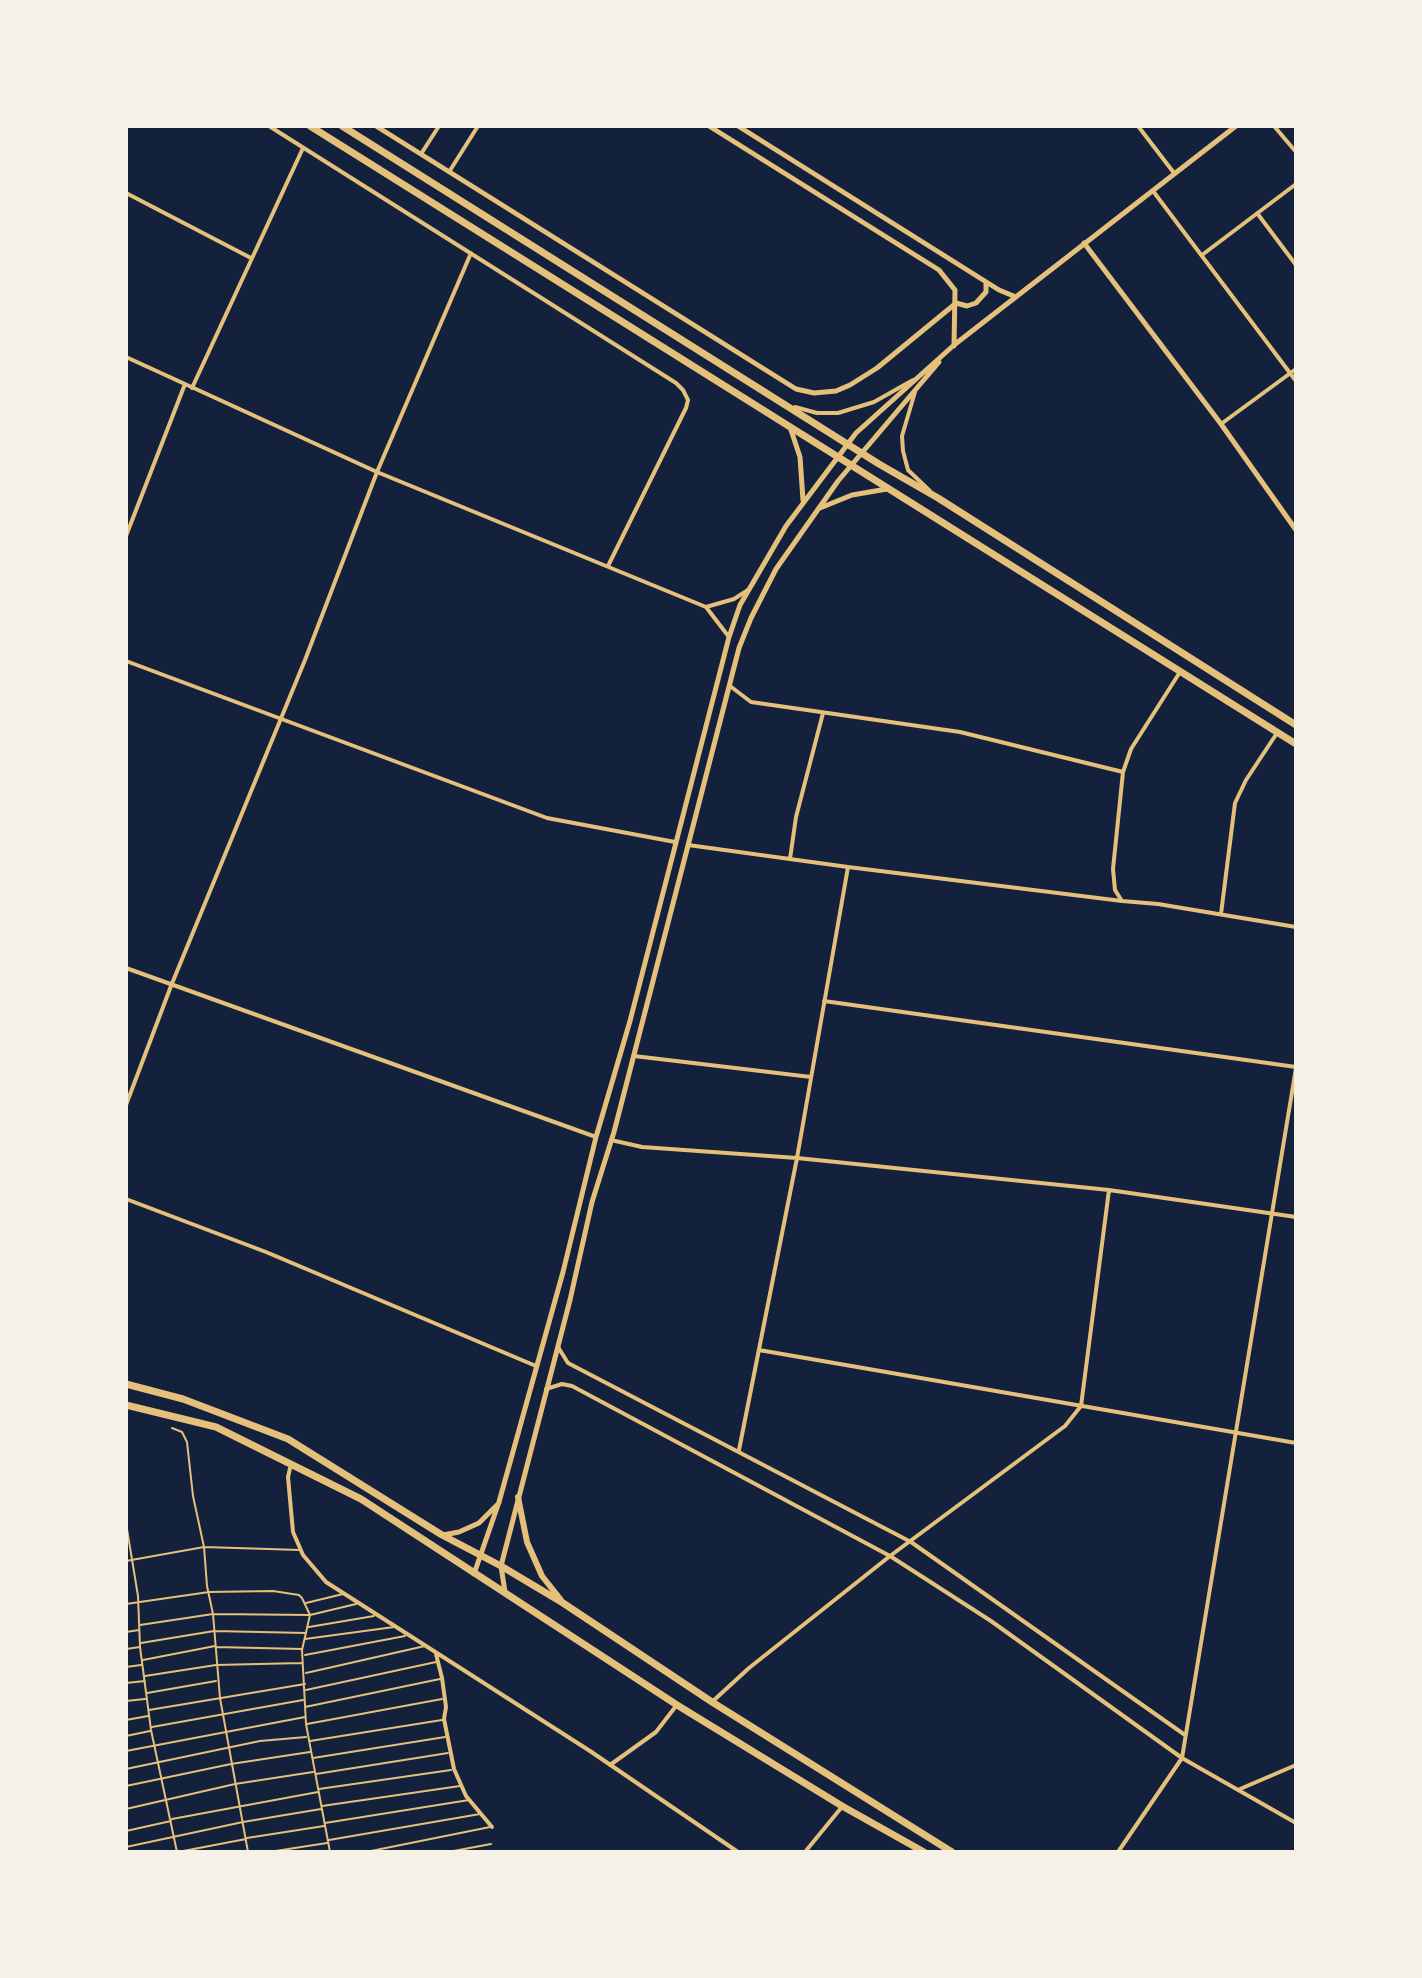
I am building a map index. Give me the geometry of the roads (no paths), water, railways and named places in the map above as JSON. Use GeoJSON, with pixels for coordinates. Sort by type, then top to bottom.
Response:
{"type":"FeatureCollection","features":[{"type":"Feature","properties":{"kind":"main road"},"geometry":{"type":"LineString","coordinates":[[310,126],[1296,744]]}},
{"type":"Feature","properties":{"kind":"main road"},"geometry":{"type":"LineString","coordinates":[[342,126],[1296,725]]}},
{"type":"Feature","properties":{"kind":"main road"},"geometry":{"type":"LineString","coordinates":[[126,1384],[183,1399],[288,1439],[442,1535],[563,1603],[712,1702],[952,1852]]}},
{"type":"Feature","properties":{"kind":"main road"},"geometry":{"type":"LineString","coordinates":[[126,1405],[216,1427],[361,1499],[677,1705],[842,1806],[924,1852]]}},
{"type":"Feature","properties":{"kind":"main road"},"geometry":{"type":"LineString","coordinates":[[518,1497],[527,1542],[542,1576],[563,1603]]}},
{"type":"Feature","properties":{"kind":"street"},"geometry":{"type":"LineString","coordinates":[[269,126],[676,383],[688,400],[608,566]]}},
{"type":"Feature","properties":{"kind":"street"},"geometry":{"type":"LineString","coordinates":[[376,126],[796,389],[814,393],[836,391],[850,385],[877,368],[956,303]]}},
{"type":"Feature","properties":{"kind":"street"},"geometry":{"type":"LineString","coordinates":[[421,154],[439,126]]}},
{"type":"Feature","properties":{"kind":"street"},"geometry":{"type":"LineString","coordinates":[[449,172],[478,126]]}},
{"type":"Feature","properties":{"kind":"street"},"geometry":{"type":"LineString","coordinates":[[505,1593],[501,1566],[518,1497],[592,1202],[634,1056],[739,648],[776,569],[819,508],[860,452],[954,345],[955,290],[939,270],[709,126]]}},
{"type":"Feature","properties":{"kind":"street"},"geometry":{"type":"LineString","coordinates":[[738,126],[1016,297]]}},
{"type":"Feature","properties":{"kind":"street"},"geometry":{"type":"LineString","coordinates":[[1138,126],[1174,173]]}},
{"type":"Feature","properties":{"kind":"street"},"geometry":{"type":"LineString","coordinates":[[474,1574],[499,1502],[740,605],[803,501],[856,433],[954,345],[1236,126]]}},
{"type":"Feature","properties":{"kind":"street"},"geometry":{"type":"LineString","coordinates":[[1274,126],[1296,152]]}},
{"type":"Feature","properties":{"kind":"street"},"geometry":{"type":"LineString","coordinates":[[192,388],[303,148]]}},
{"type":"Feature","properties":{"kind":"street"},"geometry":{"type":"LineString","coordinates":[[1202,256],[1296,184]]}},
{"type":"Feature","properties":{"kind":"street"},"geometry":{"type":"LineString","coordinates":[[1152,189],[1296,381]]}},
{"type":"Feature","properties":{"kind":"street"},"geometry":{"type":"LineString","coordinates":[[126,193],[251,258]]}},
{"type":"Feature","properties":{"kind":"street"},"geometry":{"type":"LineString","coordinates":[[1257,213],[1296,265]]}},
{"type":"Feature","properties":{"kind":"street"},"geometry":{"type":"LineString","coordinates":[[1084,243],[1221,424],[1296,530]]}},
{"type":"Feature","properties":{"kind":"street"},"geometry":{"type":"LineString","coordinates":[[126,1105],[377,472],[471,253]]}},
{"type":"Feature","properties":{"kind":"street"},"geometry":{"type":"LineString","coordinates":[[956,303],[967,306],[983,298],[986,281]]}},
{"type":"Feature","properties":{"kind":"street"},"geometry":{"type":"LineString","coordinates":[[126,357],[377,472],[706,607],[729,637]]}},
{"type":"Feature","properties":{"kind":"street"},"geometry":{"type":"LineString","coordinates":[[1221,424],[1296,369]]}},
{"type":"Feature","properties":{"kind":"street"},"geometry":{"type":"LineString","coordinates":[[785,405],[817,413],[838,413],[874,402],[919,377]]}},
{"type":"Feature","properties":{"kind":"street"},"geometry":{"type":"LineString","coordinates":[[126,536],[185,384]]}},
{"type":"Feature","properties":{"kind":"street"},"geometry":{"type":"LineString","coordinates":[[917,388],[902,436],[903,451],[908,470],[938,498]]}},
{"type":"Feature","properties":{"kind":"street"},"geometry":{"type":"LineString","coordinates":[[789,427],[800,457],[803,501]]}},
{"type":"Feature","properties":{"kind":"street"},"geometry":{"type":"LineString","coordinates":[[819,508],[852,495],[890,489]]}},
{"type":"Feature","properties":{"kind":"street"},"geometry":{"type":"LineString","coordinates":[[706,607],[734,599],[750,589]]}},
{"type":"Feature","properties":{"kind":"street"},"geometry":{"type":"LineString","coordinates":[[126,661],[547,818],[675,842]]}},
{"type":"Feature","properties":{"kind":"street"},"geometry":{"type":"LineString","coordinates":[[1122,901],[1115,890],[1113,869],[1123,772],[1131,749],[1180,672]]}},
{"type":"Feature","properties":{"kind":"street"},"geometry":{"type":"LineString","coordinates":[[730,686],[751,702],[960,732],[1123,772]]}},
{"type":"Feature","properties":{"kind":"street"},"geometry":{"type":"LineString","coordinates":[[790,859],[796,817],[823,713]]}},
{"type":"Feature","properties":{"kind":"street"},"geometry":{"type":"LineString","coordinates":[[1221,914],[1235,803],[1246,780],[1278,732]]}},
{"type":"Feature","properties":{"kind":"street"},"geometry":{"type":"LineString","coordinates":[[688,845],[1221,914],[1296,927]]}},
{"type":"Feature","properties":{"kind":"street"},"geometry":{"type":"LineString","coordinates":[[739,1450],[797,1158],[848,867]]}},
{"type":"Feature","properties":{"kind":"street"},"geometry":{"type":"LineString","coordinates":[[126,968],[596,1137]]}},
{"type":"Feature","properties":{"kind":"street"},"geometry":{"type":"LineString","coordinates":[[824,1001],[1296,1067],[1182,1758],[1118,1852]]}},
{"type":"Feature","properties":{"kind":"street"},"geometry":{"type":"LineString","coordinates":[[634,1056],[811,1077]]}},
{"type":"Feature","properties":{"kind":"street"},"geometry":{"type":"LineString","coordinates":[[611,1140],[642,1147],[797,1158],[1109,1190],[1296,1217]]}},
{"type":"Feature","properties":{"kind":"street"},"geometry":{"type":"LineString","coordinates":[[712,1702],[749,1668],[890,1556],[1065,1426],[1081,1406],[1109,1190]]}},
{"type":"Feature","properties":{"kind":"street"},"geometry":{"type":"LineString","coordinates":[[126,1199],[266,1252],[536,1366]]}},
{"type":"Feature","properties":{"kind":"street"},"geometry":{"type":"LineString","coordinates":[[558,1346],[568,1363],[911,1542],[1185,1735]]}},
{"type":"Feature","properties":{"kind":"street"},"geometry":{"type":"LineString","coordinates":[[759,1350],[1296,1443]]}},
{"type":"Feature","properties":{"kind":"street"},"geometry":{"type":"LineString","coordinates":[[546,1389],[562,1384],[572,1386],[890,1556],[991,1621],[1182,1758],[1296,1823]]}},
{"type":"Feature","properties":{"kind":"street"},"geometry":{"type":"LineString","coordinates":[[291,1464],[288,1477],[291,1515],[300,1550],[326,1582],[610,1765],[738,1852]]}},
{"type":"Feature","properties":{"kind":"street"},"geometry":{"type":"LineString","coordinates":[[442,1535],[479,1523],[499,1502]]}},
{"type":"Feature","properties":{"kind":"street"},"geometry":{"type":"LineString","coordinates":[[436,1654],[454,1769],[469,1800],[492,1827]]}},
{"type":"Feature","properties":{"kind":"street"},"geometry":{"type":"LineString","coordinates":[[610,1765],[656,1732],[677,1705]]}},
{"type":"Feature","properties":{"kind":"street"},"geometry":{"type":"LineString","coordinates":[[1240,1789],[1296,1765]]}},
{"type":"Feature","properties":{"kind":"street"},"geometry":{"type":"LineString","coordinates":[[805,1852],[842,1806]]}},
{"type":"Feature","properties":{"kind":"lane"},"geometry":{"type":"LineString","coordinates":[[172,1428],[182,1432],[187,1442],[213,1614],[220,1698],[248,1852]]}},
{"type":"Feature","properties":{"kind":"lane"},"geometry":{"type":"LineString","coordinates":[[126,1525],[139,1602],[140,1645],[153,1744],[177,1852],[469,1800]]}},
{"type":"Feature","properties":{"kind":"lane"},"geometry":{"type":"LineString","coordinates":[[126,1561],[204,1547],[300,1550]]}},
{"type":"Feature","properties":{"kind":"lane"},"geometry":{"type":"LineString","coordinates":[[126,1578],[135,1576]]}},
{"type":"Feature","properties":{"kind":"lane"},"geometry":{"type":"LineString","coordinates":[[126,1604],[209,1592],[273,1591],[299,1595],[310,1615],[302,1649],[305,1717],[330,1852]]}},
{"type":"Feature","properties":{"kind":"lane"},"geometry":{"type":"LineString","coordinates":[[305,1604],[343,1594]]}},
{"type":"Feature","properties":{"kind":"lane"},"geometry":{"type":"LineString","coordinates":[[126,1632],[213,1614],[310,1615],[357,1604]]}},
{"type":"Feature","properties":{"kind":"lane"},"geometry":{"type":"LineString","coordinates":[[308,1627],[376,1615]]}},
{"type":"Feature","properties":{"kind":"lane"},"geometry":{"type":"LineString","coordinates":[[304,1639],[396,1626]]}},
{"type":"Feature","properties":{"kind":"lane"},"geometry":{"type":"LineString","coordinates":[[126,1649],[214,1631],[306,1633]]}},
{"type":"Feature","properties":{"kind":"lane"},"geometry":{"type":"LineString","coordinates":[[304,1655],[408,1635]]}},
{"type":"Feature","properties":{"kind":"lane"},"geometry":{"type":"LineString","coordinates":[[305,1674],[426,1645]]}},
{"type":"Feature","properties":{"kind":"lane"},"geometry":{"type":"LineString","coordinates":[[126,1667],[215,1646],[302,1649]]}},
{"type":"Feature","properties":{"kind":"lane"},"geometry":{"type":"LineString","coordinates":[[305,1690],[436,1662]]}},
{"type":"Feature","properties":{"kind":"lane"},"geometry":{"type":"LineString","coordinates":[[126,1683],[216,1665],[303,1663]]}},
{"type":"Feature","properties":{"kind":"lane"},"geometry":{"type":"LineString","coordinates":[[304,1707],[442,1678]]}},
{"type":"Feature","properties":{"kind":"lane"},"geometry":{"type":"LineString","coordinates":[[146,1693],[218,1681]]}},
{"type":"Feature","properties":{"kind":"lane"},"geometry":{"type":"LineString","coordinates":[[148,1710],[305,1684]]}},
{"type":"Feature","properties":{"kind":"lane"},"geometry":{"type":"LineString","coordinates":[[126,1701],[147,1699]]}},
{"type":"Feature","properties":{"kind":"lane"},"geometry":{"type":"LineString","coordinates":[[306,1724],[444,1699]]}},
{"type":"Feature","properties":{"kind":"lane"},"geometry":{"type":"LineString","coordinates":[[126,1736],[304,1700]]}},
{"type":"Feature","properties":{"kind":"lane"},"geometry":{"type":"LineString","coordinates":[[126,1720],[149,1716]]}},
{"type":"Feature","properties":{"kind":"lane"},"geometry":{"type":"LineString","coordinates":[[126,1751],[305,1717]]}},
{"type":"Feature","properties":{"kind":"lane"},"geometry":{"type":"LineString","coordinates":[[126,1769],[228,1747],[444,1719]]}},
{"type":"Feature","properties":{"kind":"lane"},"geometry":{"type":"LineString","coordinates":[[312,1758],[447,1737]]}},
{"type":"Feature","properties":{"kind":"lane"},"geometry":{"type":"LineString","coordinates":[[126,1786],[311,1751]]}},
{"type":"Feature","properties":{"kind":"lane"},"geometry":{"type":"LineString","coordinates":[[126,1809],[235,1784],[450,1753]]}},
{"type":"Feature","properties":{"kind":"lane"},"geometry":{"type":"LineString","coordinates":[[126,1831],[239,1805],[454,1769]]}},
{"type":"Feature","properties":{"kind":"lane"},"geometry":{"type":"LineString","coordinates":[[126,1847],[243,1822],[460,1786]]}},
{"type":"Feature","properties":{"kind":"lane"},"geometry":{"type":"LineString","coordinates":[[269,1852],[481,1813]]}},
{"type":"Feature","properties":{"kind":"lane"},"geometry":{"type":"LineString","coordinates":[[366,1852],[492,1827]]}},
{"type":"Feature","properties":{"kind":"lane"},"geometry":{"type":"LineString","coordinates":[[448,1852],[491,1844]]}}]}
